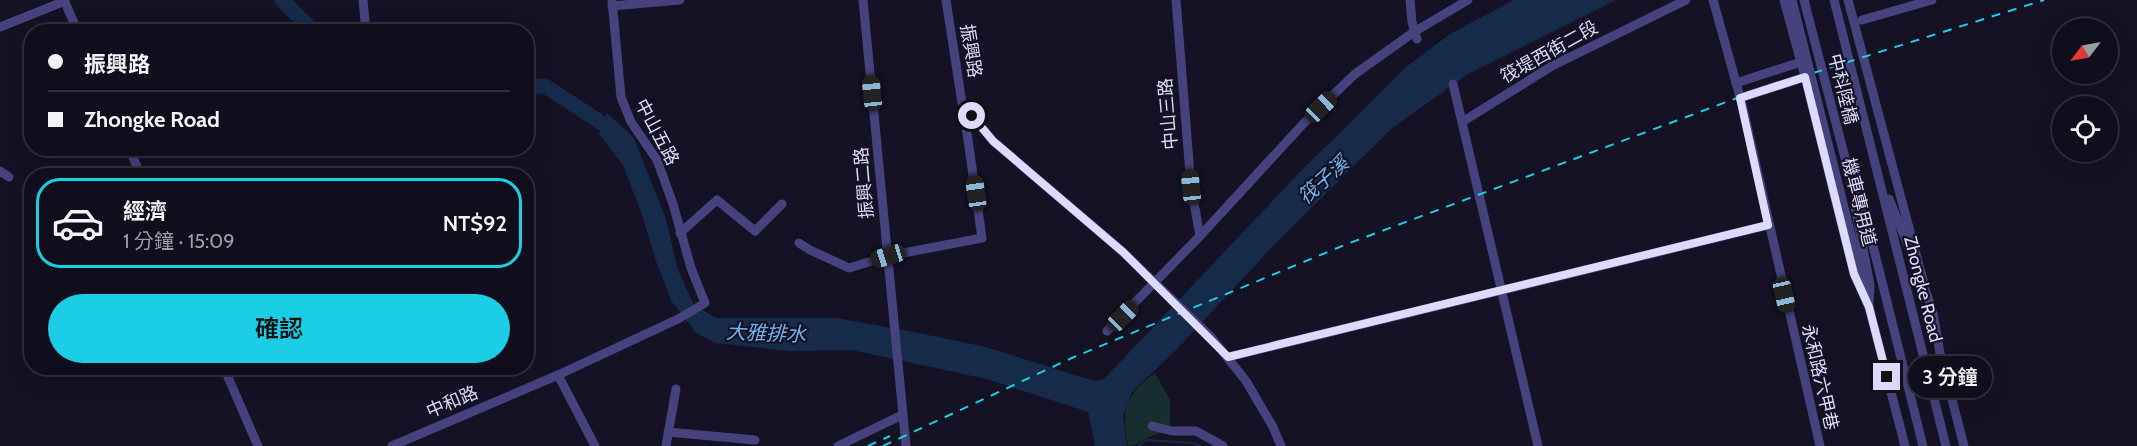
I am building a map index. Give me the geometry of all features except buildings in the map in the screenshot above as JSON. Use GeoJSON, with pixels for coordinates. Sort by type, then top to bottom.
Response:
{"type":"FeatureCollection","features":[{"type":"Feature","properties":{"kind":"street"},"geometry":{"type":"LineString","coordinates":[[363,0],[365,24]]}},
{"type":"Feature","properties":{"kind":"street","name":"中山五路"},"geometry":{"type":"LineString","coordinates":[[680,0],[612,3],[621,98],[631,122],[657,160],[705,303]]}},
{"type":"Feature","properties":{"kind":"street","name":"振興二路"},"geometry":{"type":"LineString","coordinates":[[863,0],[902,415]]}},
{"type":"Feature","properties":{"kind":"street","name":"振興路"},"geometry":{"type":"LineString","coordinates":[[946,0],[962,103],[993,141],[1123,252],[1228,357],[1260,403],[1281,446]]}},
{"type":"Feature","properties":{"kind":"street","name":"中山三路"},"geometry":{"type":"LineString","coordinates":[[1176,0],[1191,187],[1200,236]]}},
{"type":"Feature","properties":{"kind":"street"},"geometry":{"type":"LineString","coordinates":[[1410,0],[1416,36]]}},
{"type":"Feature","properties":{"kind":"street"},"geometry":{"type":"LineString","coordinates":[[1107,332],[1155,284],[1304,123],[1355,74],[1468,0]]}},
{"type":"Feature","properties":{"kind":"street","name":"筏堤西街二段"},"geometry":{"type":"LineString","coordinates":[[1462,122],[1552,66],[1686,0]]}},
{"type":"Feature","properties":{"kind":"street","name":"永和路六甲巷"},"geometry":{"type":"LineString","coordinates":[[1713,0],[1740,98],[1820,446]]}},
{"type":"Feature","properties":{"kind":"street","name":"中科陸橋"},"geometry":{"type":"LineString","coordinates":[[1804,0],[1852,185]]}},
{"type":"Feature","properties":{"kind":"street","name":"中科陸橋"},"geometry":{"type":"LineString","coordinates":[[1834,0],[1879,175]]}},
{"type":"Feature","properties":{"kind":"street"},"geometry":{"type":"LineString","coordinates":[[1848,0],[1923,280]]}},
{"type":"Feature","properties":{"kind":"street"},"geometry":{"type":"LineString","coordinates":[[1862,20],[1932,0]]}},
{"type":"Feature","properties":{"kind":"street"},"geometry":{"type":"LineString","coordinates":[[0,27],[65,1],[75,24]]}},
{"type":"Feature","properties":{"kind":"street"},"geometry":{"type":"LineString","coordinates":[[1788,1],[1854,274],[1869,307],[1905,446]]}},
{"type":"Feature","properties":{"kind":"street","name":"機車專用道"},"geometry":{"type":"LineString","coordinates":[[1788,1],[1869,307]]}},
{"type":"Feature","properties":{"kind":"street"},"geometry":{"type":"LineString","coordinates":[[1736,83],[1801,62]]}},
{"type":"Feature","properties":{"kind":"street"},"geometry":{"type":"LineString","coordinates":[[1740,98],[1805,77]]}},
{"type":"Feature","properties":{"kind":"street"},"geometry":{"type":"LineString","coordinates":[[1453,84],[1538,446]]}},
{"type":"Feature","properties":{"kind":"street"},"geometry":{"type":"LineString","coordinates":[[799,243],[849,268],[888,256],[982,238],[962,103]]}},
{"type":"Feature","properties":{"kind":"street"},"geometry":{"type":"LineString","coordinates":[[0,171],[9,177]]}},
{"type":"Feature","properties":{"kind":"street"},"geometry":{"type":"LineString","coordinates":[[1879,175],[1923,280]]}},
{"type":"Feature","properties":{"kind":"street","name":"Zhongke Road"},"geometry":{"type":"LineString","coordinates":[[1879,175],[1946,446]]}},
{"type":"Feature","properties":{"kind":"street"},"geometry":{"type":"LineString","coordinates":[[1852,185],[1870,285],[1869,307]]}},
{"type":"Feature","properties":{"kind":"street"},"geometry":{"type":"LineString","coordinates":[[1852,185],[1869,230],[1923,446]]}},
{"type":"Feature","properties":{"kind":"street"},"geometry":{"type":"LineString","coordinates":[[680,233],[717,200],[755,231],[782,204]]}},
{"type":"Feature","properties":{"kind":"street"},"geometry":{"type":"LineString","coordinates":[[1228,357],[1768,225]]}},
{"type":"Feature","properties":{"kind":"street","name":"Zhongke Road"},"geometry":{"type":"LineString","coordinates":[[1923,280],[1964,446]]}},
{"type":"Feature","properties":{"kind":"street","name":"中和路"},"geometry":{"type":"LineString","coordinates":[[392,446],[558,375],[678,319],[705,303]]}},
{"type":"Feature","properties":{"kind":"street"},"geometry":{"type":"LineString","coordinates":[[227,375],[258,446]]}},
{"type":"Feature","properties":{"kind":"street"},"geometry":{"type":"LineString","coordinates":[[558,375],[595,446]]}},
{"type":"Feature","properties":{"kind":"street"},"geometry":{"type":"LineString","coordinates":[[666,446],[676,389]]}},
{"type":"Feature","properties":{"kind":"street"},"geometry":{"type":"LineString","coordinates":[[838,446],[902,415],[906,446]]}},
{"type":"Feature","properties":{"kind":"street"},"geometry":{"type":"LineString","coordinates":[[1152,426],[1172,431],[1196,431],[1223,446]]}},
{"type":"Feature","properties":{"kind":"street"},"geometry":{"type":"LineString","coordinates":[[668,432],[755,440]]}},
{"type":"Feature","properties":{"kind":"green space"},"geometry":{"type":"Polygon","coordinates":[[[1155,373],[1170,400],[1170,429],[1168,432],[1155,434],[1137,444],[1128,446],[1125,422],[1128,404],[1137,389],[1155,373]]]}},
{"type":"Feature","properties":{"kind":"water","name":"筏子溪"},"geometry":{"type":"Polygon","coordinates":[[[1514,0],[1616,0],[1468,74],[1391,129],[1275,244],[1178,348],[1132,392],[1123,416],[1127,446],[1095,446],[1088,412],[987,379],[852,350],[789,351],[716,343],[696,333],[672,302],[623,165],[599,134],[607,113],[634,138],[666,219],[678,270],[694,305],[716,318],[836,318],[986,347],[1094,381],[1104,379],[1297,175],[1406,67],[1450,34],[1514,0]]]}},
{"type":"Feature","properties":{"kind":"waterway","name":"大雅排水"},"geometry":{"type":"LineString","coordinates":[[282,0],[306,24]]}},
{"type":"Feature","properties":{"kind":"waterway","name":"大雅排水"},"geometry":{"type":"LineString","coordinates":[[534,86],[545,86],[614,131],[617,137]]}},
{"type":"Feature","properties":{"kind":"waterway"},"geometry":{"type":"LineString","coordinates":[[1138,446],[1147,440],[1193,443],[1200,446]]}},
{"type":"Feature","properties":{"kind":"railway"},"geometry":{"type":"LineString","coordinates":[[883,446],[1074,357],[1347,244],[1753,92],[2044,0]]}},
{"type":"Feature","properties":{"kind":"railway"},"geometry":{"type":"LineString","coordinates":[[868,446],[890,436]]}},
{"type":"Feature","properties":{"kind":"route"},"geometry":{"type":"LineString","coordinates":[[972,116],[993,141],[1123,252],[1211,337],[1228,357],[1768,225],[1740,98],[1805,77],[1854,274],[1869,307],[1887,377]]}}]}
